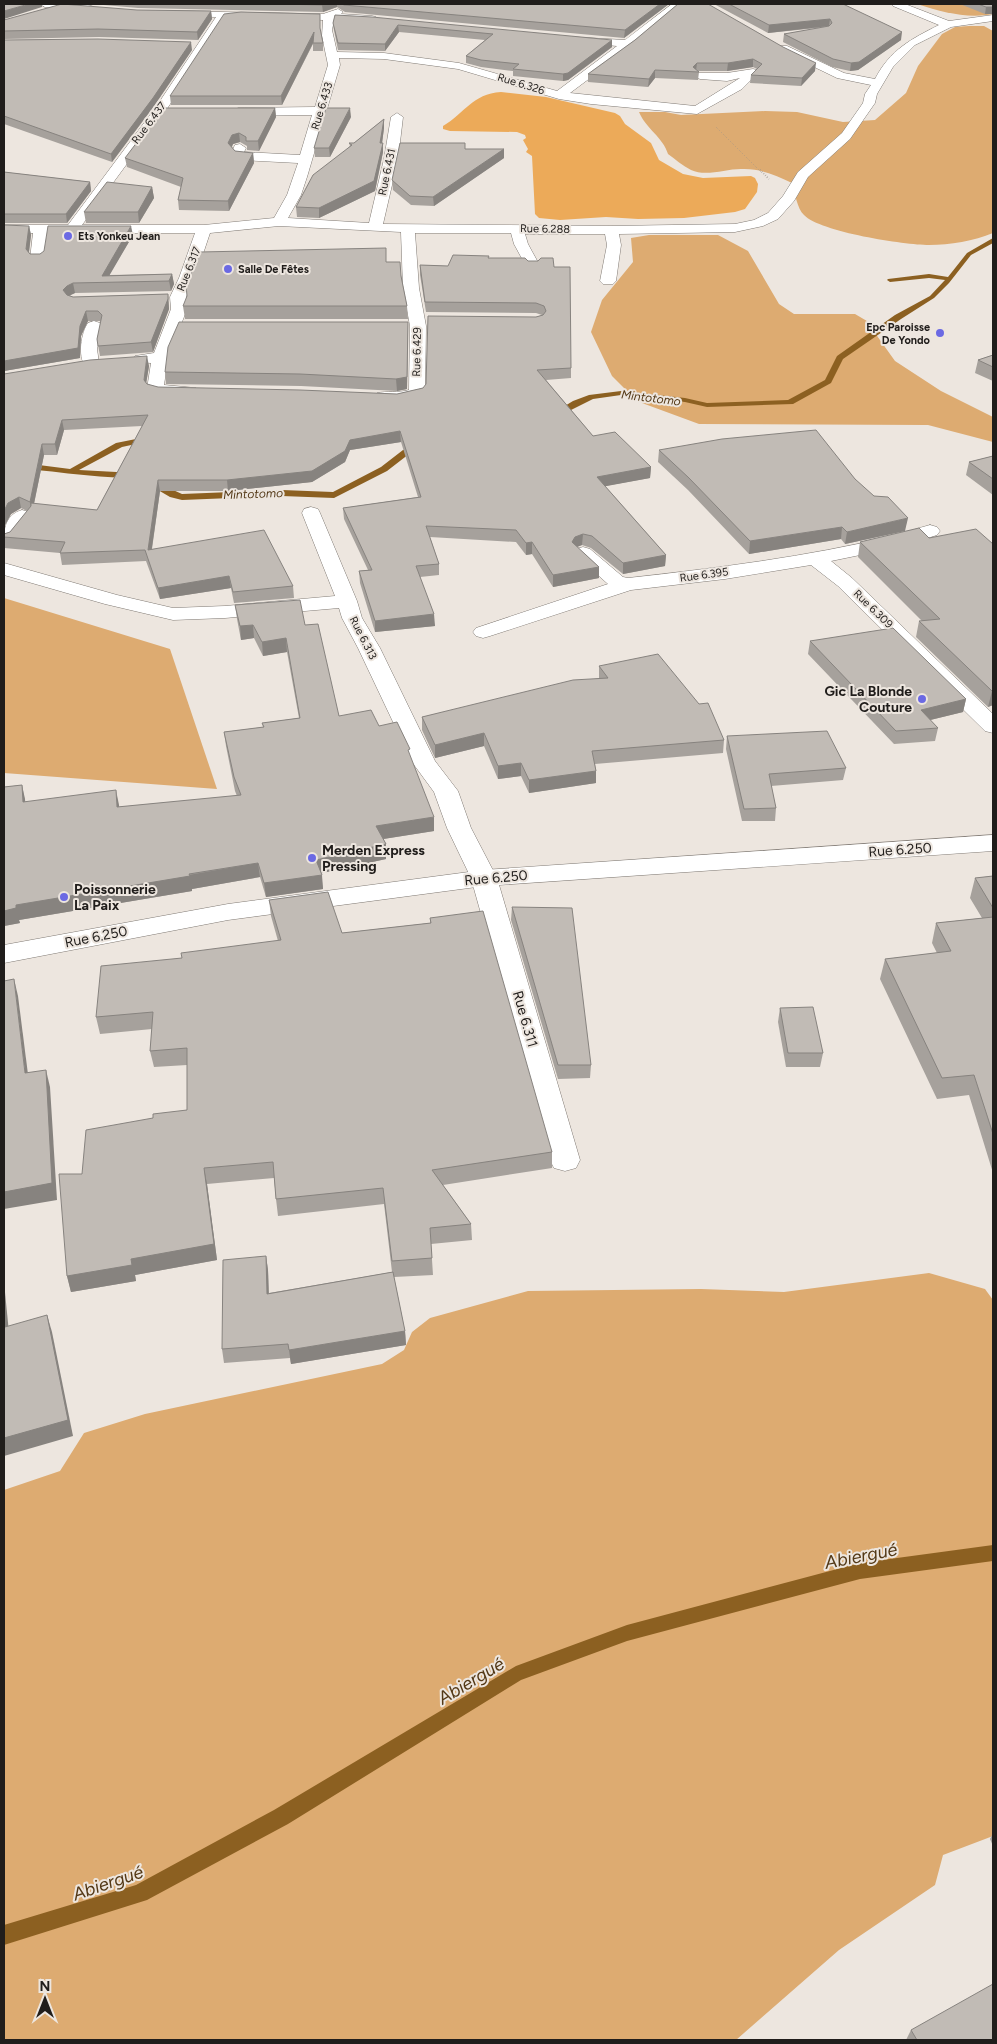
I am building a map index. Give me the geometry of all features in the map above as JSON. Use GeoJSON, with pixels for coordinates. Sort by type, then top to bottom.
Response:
{"type":"FeatureCollection","features":[{"type":"Feature","properties":{"kind":"street"},"geometry":{"type":"LineString","coordinates":[[326,18],[350,4]]}},
{"type":"Feature","properties":{"kind":"street","name":"Rue 6.326"},"geometry":{"type":"LineString","coordinates":[[334,55],[384,56],[459,66],[559,95],[589,75],[629,44],[653,22],[678,4]]}},
{"type":"Feature","properties":{"kind":"street"},"geometry":{"type":"LineString","coordinates":[[897,4],[923,16],[948,24]]}},
{"type":"Feature","properties":{"kind":"street"},"geometry":{"type":"LineString","coordinates":[[53,6],[100,9]]}},
{"type":"Feature","properties":{"kind":"street"},"geometry":{"type":"LineString","coordinates":[[165,13],[381,20]]}},
{"type":"Feature","properties":{"kind":"street","name":"Rue 6.437"},"geometry":{"type":"LineString","coordinates":[[72,229],[159,111],[197,45],[223,16],[326,18]]}},
{"type":"Feature","properties":{"kind":"street","name":"Rue 6.433"},"geometry":{"type":"LineString","coordinates":[[279,222],[292,205],[334,66],[334,55],[326,31],[326,18]]}},
{"type":"Feature","properties":{"kind":"street","name":"Rue 6.288"},"geometry":{"type":"LineString","coordinates":[[4,229],[204,229],[279,222],[375,228],[611,230],[734,228],[758,223],[773,216],[789,198],[803,175],[846,136],[869,103],[871,94],[879,84],[888,65],[911,43],[948,24],[993,18]]}},
{"type":"Feature","properties":{"kind":"street"},"geometry":{"type":"LineString","coordinates":[[977,20],[993,27]]}},
{"type":"Feature","properties":{"kind":"street"},"geometry":{"type":"LineString","coordinates":[[565,39],[629,44]]}},
{"type":"Feature","properties":{"kind":"street"},"geometry":{"type":"LineString","coordinates":[[777,44],[841,76],[879,84]]}},
{"type":"Feature","properties":{"kind":"street"},"geometry":{"type":"LineString","coordinates":[[594,54],[612,57]]}},
{"type":"Feature","properties":{"kind":"street"},"geometry":{"type":"LineString","coordinates":[[559,95],[591,100],[697,110],[738,86],[756,70],[727,77],[700,75]]}},
{"type":"Feature","properties":{"kind":"street"},"geometry":{"type":"LineString","coordinates":[[159,111],[179,111]]}},
{"type":"Feature","properties":{"kind":"street"},"geometry":{"type":"LineString","coordinates":[[228,112],[319,112]]}},
{"type":"Feature","properties":{"kind":"street","name":"Rue 6.431"},"geometry":{"type":"LineString","coordinates":[[375,228],[391,159],[397,117]]}},
{"type":"Feature","properties":{"kind":"street"},"geometry":{"type":"LineString","coordinates":[[240,148],[237,154],[241,156],[306,159]]}},
{"type":"Feature","properties":{"kind":"street","name":"Rue 6.429"},"geometry":{"type":"LineString","coordinates":[[369,396],[396,398],[417,393],[417,323],[411,288],[408,228]]}},
{"type":"Feature","properties":{"kind":"street"},"geometry":{"type":"LineString","coordinates":[[734,228],[756,240]]}},
{"type":"Feature","properties":{"kind":"street"},"geometry":{"type":"LineString","coordinates":[[37,259],[41,229]]}},
{"type":"Feature","properties":{"kind":"street","name":"Rue 6.317"},"geometry":{"type":"LineString","coordinates":[[160,358],[171,326],[179,310],[178,297],[187,278],[204,229]]}},
{"type":"Feature","properties":{"kind":"street"},"geometry":{"type":"LineString","coordinates":[[517,229],[521,244],[534,266]]}},
{"type":"Feature","properties":{"kind":"street"},"geometry":{"type":"LineString","coordinates":[[608,281],[614,245],[611,230]]}},
{"type":"Feature","properties":{"kind":"street"},"geometry":{"type":"LineString","coordinates":[[159,298],[178,297]]}},
{"type":"Feature","properties":{"kind":"street"},"geometry":{"type":"LineString","coordinates":[[398,326],[437,320]]}},
{"type":"Feature","properties":{"kind":"street"},"geometry":{"type":"LineString","coordinates":[[91,364],[89,349],[94,326]]}},
{"type":"Feature","properties":{"kind":"street"},"geometry":{"type":"LineString","coordinates":[[171,326],[191,326]]}},
{"type":"Feature","properties":{"kind":"street"},"geometry":{"type":"LineString","coordinates":[[124,361],[160,358],[156,390],[203,393]]}},
{"type":"Feature","properties":{"kind":"street"},"geometry":{"type":"LineString","coordinates":[[311,513],[347,601]]}},
{"type":"Feature","properties":{"kind":"street"},"geometry":{"type":"LineString","coordinates":[[4,538],[22,516]]}},
{"type":"Feature","properties":{"kind":"street","name":"Rue 6.395"},"geometry":{"type":"LineString","coordinates":[[483,632],[628,584],[716,574],[816,558],[891,543],[930,531]]}},
{"type":"Feature","properties":{"kind":"street"},"geometry":{"type":"LineString","coordinates":[[583,553],[616,581],[628,584]]}},
{"type":"Feature","properties":{"kind":"street","name":"Rue 6.309"},"geometry":{"type":"LineString","coordinates":[[816,558],[845,582],[993,726]]}},
{"type":"Feature","properties":{"kind":"street","name":"Rue 6.313"},"geometry":{"type":"LineString","coordinates":[[4,569],[112,600],[173,614],[224,612],[347,601],[352,618],[370,648],[424,762],[446,791],[459,828],[484,878]]}},
{"type":"Feature","properties":{"kind":"street","name":"Rue 6.250"},"geometry":{"type":"LineString","coordinates":[[4,954],[228,912],[484,878],[993,843]]}},
{"type":"Feature","properties":{"kind":"street","name":"Rue 6.311"},"geometry":{"type":"LineString","coordinates":[[484,878],[565,1160]]}},
{"type":"Feature","properties":{"kind":"path"},"geometry":{"type":"LineString","coordinates":[[697,110],[789,198]]}},
{"type":"Feature","properties":{"kind":"shaded area"},"geometry":{"type":"Polygon","coordinates":[[[917,4],[989,4],[993,6],[993,14],[964,15],[917,4]]]}},
{"type":"Feature","properties":{"kind":"shaded area"},"geometry":{"type":"Polygon","coordinates":[[[984,26],[993,31],[993,233],[978,238],[962,242],[929,245],[883,240],[827,227],[804,215],[798,205],[792,183],[780,177],[748,169],[703,173],[688,168],[668,154],[666,148],[639,112],[665,112],[681,115],[765,111],[797,112],[843,122],[875,120],[906,93],[918,66],[942,34],[955,27],[984,26]]]}},
{"type":"Feature","properties":{"kind":"shaded area"},"geometry":{"type":"Polygon","coordinates":[[[501,92],[546,97],[615,113],[620,116],[625,124],[651,143],[659,160],[683,174],[703,178],[751,176],[755,178],[758,184],[757,192],[745,209],[735,212],[684,218],[638,219],[606,217],[560,220],[539,218],[535,214],[532,156],[526,152],[528,149],[523,140],[526,138],[525,135],[517,132],[450,131],[443,129],[443,126],[476,100],[483,96],[501,92]]]}},
{"type":"Feature","properties":{"kind":"shaded area"},"geometry":{"type":"Polygon","coordinates":[[[649,235],[718,235],[748,251],[779,304],[794,314],[855,314],[872,324],[875,333],[895,361],[941,391],[993,417],[993,442],[928,425],[699,424],[642,403],[612,376],[591,332],[602,300],[633,262],[631,238],[649,235]]]}},
{"type":"Feature","properties":{"kind":"shaded area"},"geometry":{"type":"Polygon","coordinates":[[[4,598],[170,649],[217,789],[4,773],[4,598]]]}},
{"type":"Feature","properties":{"kind":"shaded area"},"geometry":{"type":"Polygon","coordinates":[[[929,1273],[985,1289],[993,1300],[993,1836],[943,1855],[935,1885],[839,1950],[736,2040],[4,2040],[4,1490],[60,1471],[84,1433],[145,1414],[382,1364],[404,1350],[412,1332],[430,1318],[528,1291],[701,1289],[784,1292],[929,1273]]]}},
{"type":"Feature","properties":{"kind":"building"},"geometry":{"type":"Polygon","coordinates":[[[4,4],[29,4],[4,11],[4,4]]]}},
{"type":"Feature","properties":{"kind":"building"},"geometry":{"type":"Polygon","coordinates":[[[62,4],[137,10],[211,11],[197,32],[98,29],[4,31],[4,20],[62,4]]]}},
{"type":"Feature","properties":{"kind":"building"},"geometry":{"type":"Polygon","coordinates":[[[280,4],[325,4],[322,5],[280,4]]]}},
{"type":"Feature","properties":{"kind":"building"},"geometry":{"type":"Polygon","coordinates":[[[342,4],[660,4],[625,30],[342,4]]]}},
{"type":"Feature","properties":{"kind":"building"},"geometry":{"type":"Polygon","coordinates":[[[678,4],[708,4],[783,47],[816,63],[802,78],[751,75],[762,64],[753,59],[728,63],[697,63],[693,67],[699,72],[655,70],[649,79],[588,74],[635,40],[678,4]]]}},
{"type":"Feature","properties":{"kind":"building"},"geometry":{"type":"Polygon","coordinates":[[[729,4],[843,4],[902,32],[859,62],[851,63],[833,59],[784,34],[829,26],[832,23],[830,19],[769,25],[729,4]]]}},
{"type":"Feature","properties":{"kind":"building"},"geometry":{"type":"Polygon","coordinates":[[[978,4],[993,4],[993,7],[986,7],[978,4]]]}},
{"type":"Feature","properties":{"kind":"building"},"geometry":{"type":"Polygon","coordinates":[[[241,12],[320,14],[323,43],[313,43],[314,32],[281,96],[170,96],[224,14],[241,12]]]}},
{"type":"Feature","properties":{"kind":"building"},"geometry":{"type":"Polygon","coordinates":[[[335,15],[612,40],[568,73],[563,74],[513,69],[519,64],[481,60],[466,56],[493,34],[398,25],[385,44],[338,43],[333,23],[335,15]]]}},
{"type":"Feature","properties":{"kind":"building"},"geometry":{"type":"Polygon","coordinates":[[[98,39],[191,42],[153,98],[111,154],[4,116],[4,40],[98,39]]]}},
{"type":"Feature","properties":{"kind":"building"},"geometry":{"type":"Polygon","coordinates":[[[163,108],[275,108],[258,141],[246,141],[246,137],[239,133],[232,135],[228,143],[235,151],[253,153],[228,201],[178,200],[183,178],[125,158],[163,108]]]}},
{"type":"Feature","properties":{"kind":"building"},"geometry":{"type":"Polygon","coordinates":[[[326,108],[350,108],[329,148],[314,148],[326,108]]]}},
{"type":"Feature","properties":{"kind":"building"},"geometry":{"type":"Polygon","coordinates":[[[384,119],[380,143],[383,143],[374,181],[319,208],[296,207],[313,175],[352,145],[349,143],[354,143],[384,119]]]}},
{"type":"Feature","properties":{"kind":"building"},"geometry":{"type":"Polygon","coordinates":[[[400,143],[465,143],[465,149],[504,149],[433,197],[410,196],[392,180],[400,143]]]}},
{"type":"Feature","properties":{"kind":"building"},"geometry":{"type":"Polygon","coordinates":[[[4,172],[90,182],[66,214],[4,214],[4,172]]]}},
{"type":"Feature","properties":{"kind":"building"},"geometry":{"type":"Polygon","coordinates":[[[107,182],[152,187],[138,212],[84,212],[107,182]]]}},
{"type":"Feature","properties":{"kind":"building"},"geometry":{"type":"Polygon","coordinates":[[[4,225],[29,226],[26,249],[30,254],[40,254],[44,251],[48,226],[131,226],[102,276],[172,274],[169,281],[73,283],[63,290],[67,295],[73,297],[168,294],[168,299],[151,342],[98,346],[97,339],[102,315],[98,311],[86,311],[80,326],[78,348],[4,361],[4,225]]]}},
{"type":"Feature","properties":{"kind":"building"},"geometry":{"type":"Polygon","coordinates":[[[386,248],[386,262],[400,262],[407,306],[183,306],[187,296],[186,285],[200,252],[386,248]]]}},
{"type":"Feature","properties":{"kind":"building"},"geometry":{"type":"Polygon","coordinates":[[[453,255],[489,256],[488,258],[525,258],[528,261],[553,258],[554,267],[570,267],[571,368],[537,370],[593,436],[615,432],[651,467],[597,477],[666,555],[623,563],[592,536],[583,534],[575,537],[572,542],[599,567],[553,575],[532,542],[526,543],[516,530],[426,526],[439,564],[416,566],[434,614],[375,621],[359,571],[372,570],[343,508],[421,497],[400,431],[350,440],[345,451],[312,471],[227,480],[158,480],[148,550],[264,530],[293,586],[233,592],[229,576],[158,588],[145,550],[60,553],[65,542],[4,537],[4,534],[10,532],[31,506],[31,503],[97,510],[148,415],[62,420],[55,444],[42,444],[30,502],[19,497],[8,503],[4,511],[4,374],[90,360],[147,356],[144,380],[147,384],[158,387],[397,394],[423,388],[426,384],[428,316],[536,317],[543,315],[546,311],[544,306],[536,303],[425,302],[420,265],[448,266],[453,255]]]}},
{"type":"Feature","properties":{"kind":"building"},"geometry":{"type":"Polygon","coordinates":[[[179,322],[408,322],[407,377],[396,379],[300,374],[165,372],[168,347],[179,322]]]}},
{"type":"Feature","properties":{"kind":"building"},"geometry":{"type":"Polygon","coordinates":[[[993,355],[993,367],[978,360],[993,355]]]}},
{"type":"Feature","properties":{"kind":"building"},"geometry":{"type":"Polygon","coordinates":[[[816,430],[855,479],[874,496],[888,497],[908,518],[847,532],[842,527],[750,541],[659,450],[722,439],[816,430]]]}},
{"type":"Feature","properties":{"kind":"building"},"geometry":{"type":"Polygon","coordinates":[[[993,456],[993,479],[969,462],[993,456]]]}},
{"type":"Feature","properties":{"kind":"building"},"geometry":{"type":"Polygon","coordinates":[[[919,528],[929,538],[976,529],[993,544],[992,691],[919,621],[940,619],[860,542],[919,528]]]}},
{"type":"Feature","properties":{"kind":"building"},"geometry":{"type":"Polygon","coordinates":[[[300,600],[305,625],[318,624],[339,716],[371,710],[379,726],[397,722],[410,749],[408,750],[434,817],[376,826],[386,844],[316,860],[322,875],[264,883],[258,863],[16,905],[16,908],[4,911],[4,787],[22,785],[23,802],[116,790],[117,807],[241,795],[234,777],[224,732],[264,727],[262,723],[300,718],[286,638],[262,642],[253,625],[240,626],[235,605],[300,600]]]}},
{"type":"Feature","properties":{"kind":"building"},"geometry":{"type":"Polygon","coordinates":[[[893,628],[966,699],[921,710],[938,728],[896,731],[810,641],[893,628]]]}},
{"type":"Feature","properties":{"kind":"building"},"geometry":{"type":"Polygon","coordinates":[[[658,654],[699,704],[708,703],[724,740],[592,751],[596,771],[529,780],[521,763],[498,766],[484,733],[435,745],[422,717],[573,680],[608,678],[599,666],[658,654]]]}},
{"type":"Feature","properties":{"kind":"building"},"geometry":{"type":"Polygon","coordinates":[[[827,731],[846,768],[769,774],[776,808],[744,809],[727,736],[827,731]]]}},
{"type":"Feature","properties":{"kind":"building"},"geometry":{"type":"Polygon","coordinates":[[[993,876],[993,908],[975,878],[993,876]]]}},
{"type":"Feature","properties":{"kind":"building"},"geometry":{"type":"Polygon","coordinates":[[[328,892],[342,933],[431,923],[430,918],[483,911],[552,1152],[432,1170],[471,1224],[430,1228],[432,1258],[392,1261],[383,1188],[276,1199],[273,1162],[204,1168],[214,1244],[131,1259],[132,1265],[67,1276],[59,1174],[82,1174],[86,1130],[153,1118],[153,1114],[187,1110],[187,1048],[150,1051],[153,1012],[96,1017],[101,966],[182,958],[181,953],[281,940],[269,900],[328,892]]]}},
{"type":"Feature","properties":{"kind":"building"},"geometry":{"type":"Polygon","coordinates":[[[512,907],[572,908],[591,1065],[558,1065],[512,907]]]}},
{"type":"Feature","properties":{"kind":"building"},"geometry":{"type":"Polygon","coordinates":[[[993,917],[993,1134],[974,1075],[942,1078],[885,959],[951,951],[936,923],[993,917]]]}},
{"type":"Feature","properties":{"kind":"building"},"geometry":{"type":"Polygon","coordinates":[[[14,979],[25,1073],[46,1070],[52,1183],[4,1192],[4,981],[14,979]]]}},
{"type":"Feature","properties":{"kind":"building"},"geometry":{"type":"Polygon","coordinates":[[[813,1007],[823,1053],[788,1053],[780,1008],[813,1007]]]}},
{"type":"Feature","properties":{"kind":"building"},"geometry":{"type":"Polygon","coordinates":[[[266,1256],[267,1294],[393,1272],[405,1331],[289,1350],[288,1344],[222,1349],[223,1260],[266,1256]]]}},
{"type":"Feature","properties":{"kind":"building"},"geometry":{"type":"Polygon","coordinates":[[[47,1315],[68,1420],[4,1438],[4,1319],[5,1327],[47,1315]]]}},
{"type":"Feature","properties":{"kind":"building"},"geometry":{"type":"Polygon","coordinates":[[[993,1984],[993,2040],[917,2040],[911,2030],[993,1984]]]}},
{"type":"Feature","properties":{"kind":"waterway","name":"Mintotomo"},"geometry":{"type":"LineString","coordinates":[[554,415],[592,397],[621,393],[685,400],[707,405],[790,402],[828,381],[840,358],[898,317],[932,297],[947,282],[969,254],[993,240]]}},
{"type":"Feature","properties":{"kind":"waterway"},"geometry":{"type":"LineString","coordinates":[[890,280],[929,276],[949,279]]}},
{"type":"Feature","properties":{"kind":"waterway"},"geometry":{"type":"LineString","coordinates":[[73,470],[119,445],[151,438]]}},
{"type":"Feature","properties":{"kind":"waterway","name":"Mintotomo"},"geometry":{"type":"LineString","coordinates":[[150,483],[173,495],[182,497],[282,493],[334,495],[384,469],[406,452],[418,447]]}},
{"type":"Feature","properties":{"kind":"waterway","name":"Mintotomo"},"geometry":{"type":"LineString","coordinates":[[4,466],[31,466],[100,475],[132,475]]}},
{"type":"Feature","properties":{"kind":"waterway","name":"Abiergué"},"geometry":{"type":"LineString","coordinates":[[4,1935],[140,1893],[281,1817],[516,1674],[627,1633],[860,1571],[993,1553]]}},
{"type":"Feature","properties":{"kind":"place","name":"Ets Yonkeu Jean"},"geometry":{"type":"Point","coordinates":[68,236]}},
{"type":"Feature","properties":{"kind":"place","name":"Salle De Fêtes"},"geometry":{"type":"Point","coordinates":[228,269]}},
{"type":"Feature","properties":{"kind":"place","name":"Epc Paroisse De Yondo"},"geometry":{"type":"Point","coordinates":[940,333]}},
{"type":"Feature","properties":{"kind":"place","name":"Gic La Blonde Couture"},"geometry":{"type":"Point","coordinates":[922,699]}},
{"type":"Feature","properties":{"kind":"place","name":"Merden Express Pressing"},"geometry":{"type":"Point","coordinates":[312,858]}},
{"type":"Feature","properties":{"kind":"place","name":"Poissonnerie La Paix"},"geometry":{"type":"Point","coordinates":[64,897]}}]}
